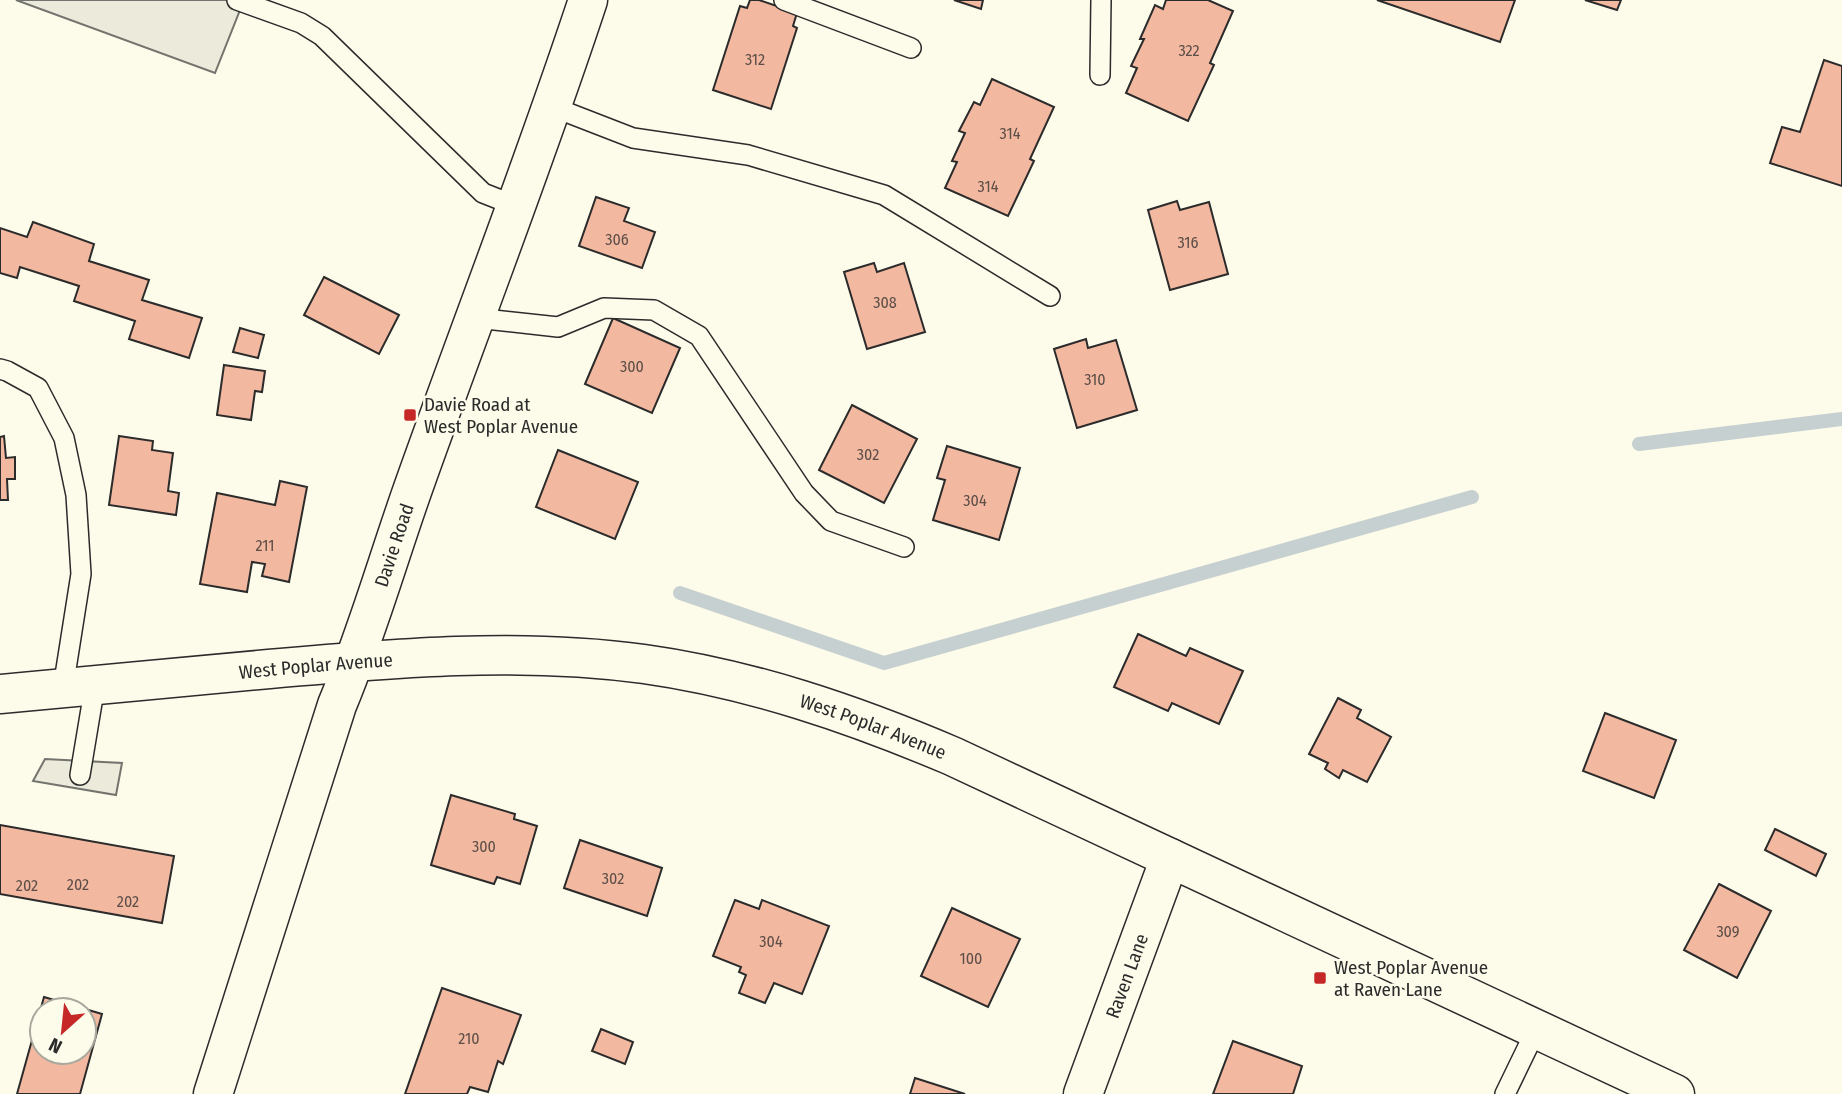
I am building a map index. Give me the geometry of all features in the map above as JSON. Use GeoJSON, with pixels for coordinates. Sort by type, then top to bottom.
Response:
{"type":"FeatureCollection","features":[{"type":"Feature","properties":{"kind":"street","name":"Davie Road"},"geometry":{"type":"LineString","coordinates":[[213,1094],[337,705],[356,661],[416,481],[553,107],[588,0]]}},
{"type":"Feature","properties":{"kind":"street","name":"West Poplar Avenue"},"geometry":{"type":"LineString","coordinates":[[0,694],[441,655],[539,656],[642,664],[752,686],[859,718],[904,736],[1675,1094]]}},
{"type":"Feature","properties":{"kind":"street","name":"Raven Lane"},"geometry":{"type":"LineString","coordinates":[[1083,1094],[1170,858]]}},
{"type":"Feature","properties":{"kind":"lane"},"geometry":{"type":"LineString","coordinates":[[237,0],[301,23],[322,36],[483,193],[516,206]]}},
{"type":"Feature","properties":{"kind":"lane"},"geometry":{"type":"LineString","coordinates":[[784,0],[911,48]]}},
{"type":"Feature","properties":{"kind":"lane"},"geometry":{"type":"LineString","coordinates":[[1100,75],[1101,0]]}},
{"type":"Feature","properties":{"kind":"lane"},"geometry":{"type":"LineString","coordinates":[[553,107],[633,138],[748,155],[884,195],[1050,296]]}},
{"type":"Feature","properties":{"kind":"lane"},"geometry":{"type":"LineString","coordinates":[[476,318],[558,327],[604,308],[654,310],[699,337],[804,493],[831,521],[904,548]]}},
{"type":"Feature","properties":{"kind":"lane"},"geometry":{"type":"LineString","coordinates":[[0,369],[38,388],[64,438],[76,495],[81,575],[80,775]]}},
{"type":"Feature","properties":{"kind":"lane"},"geometry":{"type":"LineString","coordinates":[[1505,1094],[1536,1030]]}},
{"type":"Feature","properties":{"kind":"shaded area"},"geometry":{"type":"Polygon","coordinates":[[[16,0],[244,0],[215,73],[16,0]]]}},
{"type":"Feature","properties":{"kind":"shaded area"},"geometry":{"type":"Polygon","coordinates":[[[45,759],[122,763],[116,795],[33,781],[45,759]]]}},
{"type":"Feature","properties":{"kind":"building"},"geometry":{"type":"Polygon","coordinates":[[[750,0],[759,0],[797,13],[793,26],[797,28],[771,109],[713,90],[740,6],[747,8],[750,0]]]}},
{"type":"Feature","properties":{"kind":"building"},"geometry":{"type":"Polygon","coordinates":[[[954,0],[983,0],[981,9],[954,0]]]}},
{"type":"Feature","properties":{"kind":"building"},"geometry":{"type":"Polygon","coordinates":[[[1166,0],[1208,0],[1233,11],[1210,63],[1214,65],[1188,121],[1126,93],[1137,68],[1131,66],[1144,39],[1140,39],[1155,5],[1163,9],[1166,0]]]}},
{"type":"Feature","properties":{"kind":"building"},"geometry":{"type":"Polygon","coordinates":[[[1377,0],[1515,0],[1500,42],[1377,0]]]}},
{"type":"Feature","properties":{"kind":"building"},"geometry":{"type":"Polygon","coordinates":[[[1585,0],[1621,0],[1617,10],[1585,0]]]}},
{"type":"Feature","properties":{"kind":"building"},"geometry":{"type":"Polygon","coordinates":[[[1824,60],[1842,66],[1842,186],[1770,163],[1782,127],[1800,132],[1824,60]]]}},
{"type":"Feature","properties":{"kind":"building"},"geometry":{"type":"Polygon","coordinates":[[[992,79],[1054,107],[1030,159],[1034,161],[1008,216],[945,188],[957,162],[952,161],[965,133],[959,131],[974,102],[980,105],[992,79]]]}},
{"type":"Feature","properties":{"kind":"building"},"geometry":{"type":"Polygon","coordinates":[[[596,197],[629,208],[624,221],[655,232],[642,268],[579,246],[596,197]]]}},
{"type":"Feature","properties":{"kind":"building"},"geometry":{"type":"Polygon","coordinates":[[[1177,201],[1180,210],[1209,202],[1228,274],[1170,290],[1148,210],[1177,201]]]}},
{"type":"Feature","properties":{"kind":"building"},"geometry":{"type":"Polygon","coordinates":[[[33,222],[94,244],[89,261],[149,280],[142,300],[202,318],[189,358],[129,339],[135,321],[74,301],[79,286],[20,267],[17,278],[0,273],[0,228],[27,237],[33,222]]]}},
{"type":"Feature","properties":{"kind":"building"},"geometry":{"type":"Polygon","coordinates":[[[874,263],[877,272],[904,263],[925,332],[867,349],[844,272],[874,263]]]}},
{"type":"Feature","properties":{"kind":"building"},"geometry":{"type":"Polygon","coordinates":[[[324,277],[399,315],[379,354],[304,315],[324,277]]]}},
{"type":"Feature","properties":{"kind":"building"},"geometry":{"type":"Polygon","coordinates":[[[613,318],[680,348],[652,413],[585,384],[613,318]]]}},
{"type":"Feature","properties":{"kind":"building"},"geometry":{"type":"Polygon","coordinates":[[[240,328],[264,335],[258,358],[233,352],[240,328]]]}},
{"type":"Feature","properties":{"kind":"building"},"geometry":{"type":"Polygon","coordinates":[[[1086,339],[1088,348],[1116,340],[1137,410],[1077,428],[1054,349],[1086,339]]]}},
{"type":"Feature","properties":{"kind":"building"},"geometry":{"type":"Polygon","coordinates":[[[224,365],[265,371],[262,392],[255,391],[251,420],[217,415],[224,365]]]}},
{"type":"Feature","properties":{"kind":"building"},"geometry":{"type":"Polygon","coordinates":[[[852,405],[917,439],[884,503],[819,470],[852,405]]]}},
{"type":"Feature","properties":{"kind":"building"},"geometry":{"type":"Polygon","coordinates":[[[4,436],[6,458],[15,457],[15,479],[7,479],[8,500],[0,500],[0,437],[4,436]]]}},
{"type":"Feature","properties":{"kind":"building"},"geometry":{"type":"Polygon","coordinates":[[[119,436],[153,441],[152,450],[173,453],[168,491],[179,493],[176,515],[109,505],[119,436]]]}},
{"type":"Feature","properties":{"kind":"building"},"geometry":{"type":"Polygon","coordinates":[[[947,446],[1020,468],[999,540],[933,520],[945,480],[937,478],[947,446]]]}},
{"type":"Feature","properties":{"kind":"building"},"geometry":{"type":"Polygon","coordinates":[[[558,450],[638,482],[615,539],[536,507],[558,450]]]}},
{"type":"Feature","properties":{"kind":"building"},"geometry":{"type":"Polygon","coordinates":[[[280,481],[307,487],[289,582],[262,576],[265,564],[252,562],[247,592],[200,584],[217,493],[275,505],[280,481]]]}},
{"type":"Feature","properties":{"kind":"building"},"geometry":{"type":"Polygon","coordinates":[[[1138,634],[1186,656],[1190,648],[1243,671],[1219,724],[1172,703],[1168,711],[1114,687],[1138,634]]]}},
{"type":"Feature","properties":{"kind":"building"},"geometry":{"type":"Polygon","coordinates":[[[1338,698],[1361,710],[1357,718],[1391,737],[1367,782],[1343,770],[1339,778],[1325,769],[1328,763],[1309,754],[1338,698]]]}},
{"type":"Feature","properties":{"kind":"building"},"geometry":{"type":"Polygon","coordinates":[[[1605,713],[1676,740],[1654,798],[1583,771],[1605,713]]]}},
{"type":"Feature","properties":{"kind":"building"},"geometry":{"type":"Polygon","coordinates":[[[451,795],[515,814],[514,819],[537,826],[520,884],[497,877],[494,884],[431,865],[451,795]]]}},
{"type":"Feature","properties":{"kind":"building"},"geometry":{"type":"Polygon","coordinates":[[[0,825],[174,856],[162,923],[0,894],[0,825]]]}},
{"type":"Feature","properties":{"kind":"building"},"geometry":{"type":"Polygon","coordinates":[[[1775,829],[1826,854],[1816,876],[1765,850],[1775,829]]]}},
{"type":"Feature","properties":{"kind":"building"},"geometry":{"type":"Polygon","coordinates":[[[580,840],[662,868],[647,916],[564,888],[580,840]]]}},
{"type":"Feature","properties":{"kind":"building"},"geometry":{"type":"Polygon","coordinates":[[[1719,884],[1771,911],[1737,978],[1684,950],[1719,884]]]}},
{"type":"Feature","properties":{"kind":"building"},"geometry":{"type":"Polygon","coordinates":[[[735,900],[759,909],[762,900],[829,926],[802,994],[774,983],[765,1003],[739,993],[746,975],[739,972],[741,967],[713,956],[735,900]]]}},
{"type":"Feature","properties":{"kind":"building"},"geometry":{"type":"Polygon","coordinates":[[[952,908],[1020,939],[988,1007],[921,976],[952,908]]]}},
{"type":"Feature","properties":{"kind":"building"},"geometry":{"type":"Polygon","coordinates":[[[442,988],[521,1015],[503,1064],[498,1061],[488,1092],[470,1087],[467,1094],[405,1094],[442,988]]]}},
{"type":"Feature","properties":{"kind":"building"},"geometry":{"type":"Polygon","coordinates":[[[98,1013],[102,1014],[98,1029],[98,1013]]]}},
{"type":"Feature","properties":{"kind":"building"},"geometry":{"type":"Polygon","coordinates":[[[601,1029],[633,1042],[625,1064],[592,1051],[601,1029]]]}},
{"type":"Feature","properties":{"kind":"building"},"geometry":{"type":"Polygon","coordinates":[[[1233,1041],[1302,1066],[1293,1094],[1213,1094],[1233,1041]]]}},
{"type":"Feature","properties":{"kind":"building"},"geometry":{"type":"Polygon","coordinates":[[[28,1054],[28,1066],[88,1066],[80,1094],[17,1094],[28,1054]]]}},
{"type":"Feature","properties":{"kind":"building"},"geometry":{"type":"Polygon","coordinates":[[[915,1078],[965,1094],[910,1094],[915,1078]]]}},
{"type":"Feature","properties":{"kind":"waterway"},"geometry":{"type":"LineString","coordinates":[[1639,444],[1842,419]]}},
{"type":"Feature","properties":{"kind":"waterway"},"geometry":{"type":"LineString","coordinates":[[680,593],[884,663],[1472,497]]}},
{"type":"Feature","properties":{"kind":"place","name":"Davie Road at West Poplar Avenue"},"geometry":{"type":"Point","coordinates":[410,415]}},
{"type":"Feature","properties":{"kind":"place","name":"West Poplar Avenue at Raven Lane"},"geometry":{"type":"Point","coordinates":[1320,978]}}]}
